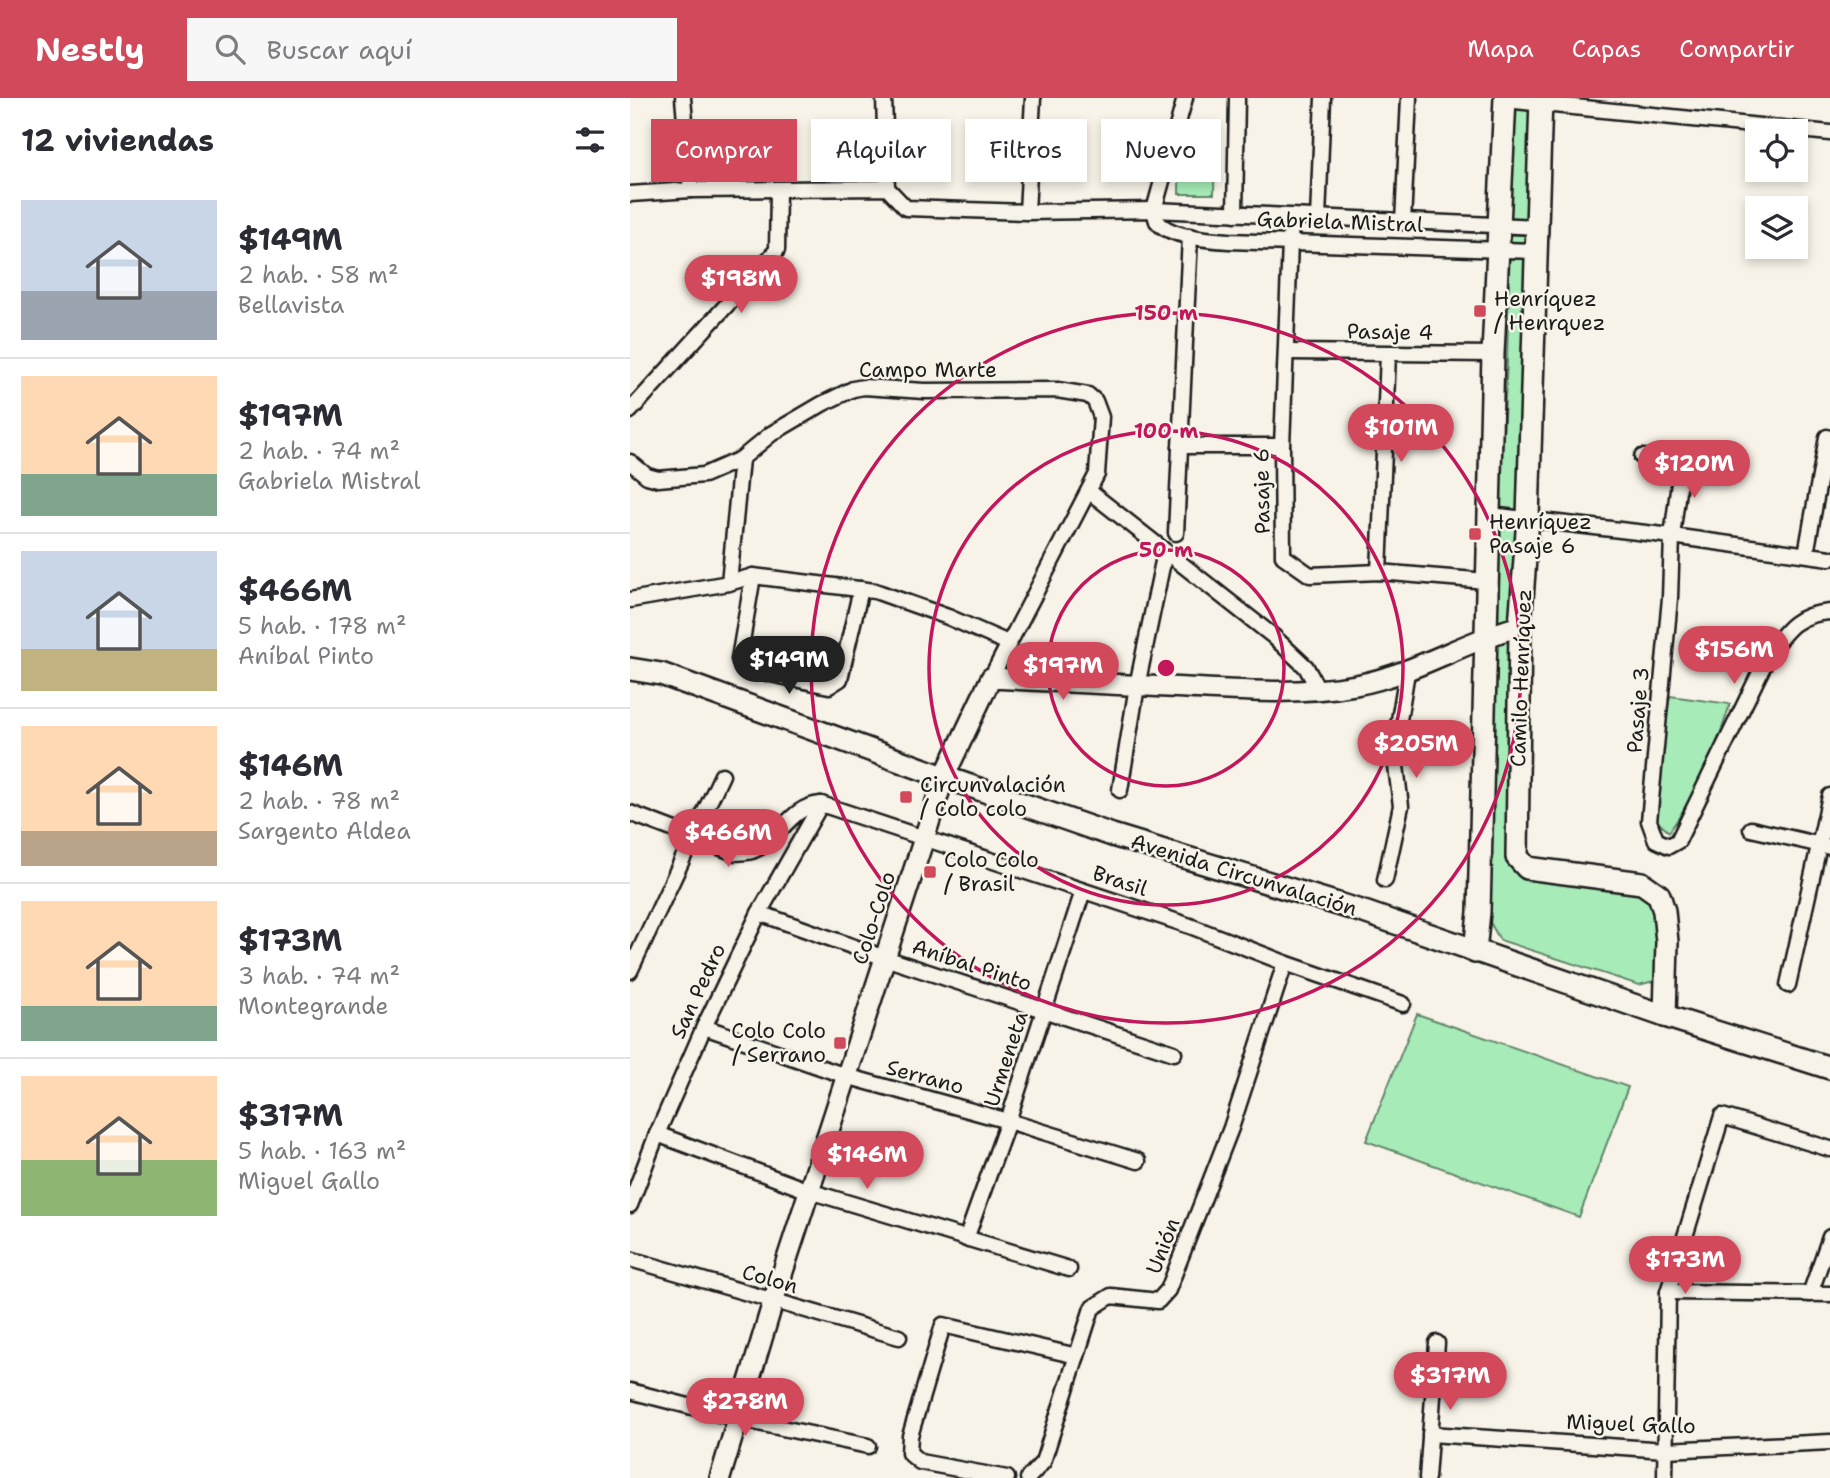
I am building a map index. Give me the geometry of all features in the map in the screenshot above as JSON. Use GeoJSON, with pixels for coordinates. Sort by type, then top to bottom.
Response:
{"type":"FeatureCollection","features":[{"type":"Feature","properties":{"kind":"main road","name":"Camilo Henríquez"},"geometry":{"type":"LineString","coordinates":[[1475,952],[1479,912],[1493,354],[1505,99]]}},
{"type":"Feature","properties":{"kind":"main road","name":"Camilo Henríquez"},"geometry":{"type":"LineString","coordinates":[[1542,101],[1528,519],[1520,626],[1517,858],[1527,868],[1642,883],[1659,895],[1664,911],[1667,942],[1665,1016]]}},
{"type":"Feature","properties":{"kind":"main road","name":"Avenida Circunvalación"},"geometry":{"type":"LineString","coordinates":[[630,653],[661,674]]}},
{"type":"Feature","properties":{"kind":"main road","name":"Avenida Circunvalación"},"geometry":{"type":"LineString","coordinates":[[630,669],[661,674],[944,778],[1112,835],[1364,912],[1665,1016],[1830,1068]]}},
{"type":"Feature","properties":{"kind":"street"},"geometry":{"type":"LineString","coordinates":[[683,98],[691,190]]}},
{"type":"Feature","properties":{"kind":"street"},"geometry":{"type":"LineString","coordinates":[[630,194],[691,190],[887,188],[884,98]]}},
{"type":"Feature","properties":{"kind":"street"},"geometry":{"type":"LineString","coordinates":[[1027,212],[1033,98]]}},
{"type":"Feature","properties":{"kind":"street"},"geometry":{"type":"LineString","coordinates":[[1154,210],[1185,98]]}},
{"type":"Feature","properties":{"kind":"street"},"geometry":{"type":"LineString","coordinates":[[1235,214],[1237,98]]}},
{"type":"Feature","properties":{"kind":"street"},"geometry":{"type":"LineString","coordinates":[[1318,218],[1322,98]]}},
{"type":"Feature","properties":{"kind":"street"},"geometry":{"type":"LineString","coordinates":[[1403,222],[1409,98]]}},
{"type":"Feature","properties":{"kind":"street"},"geometry":{"type":"LineString","coordinates":[[1505,99],[1830,133]]}},
{"type":"Feature","properties":{"kind":"street","name":"Gabriela Mistral"},"geometry":{"type":"LineString","coordinates":[[887,188],[905,208],[1027,212],[1154,210],[1537,228]]}},
{"type":"Feature","properties":{"kind":"street"},"geometry":{"type":"LineString","coordinates":[[631,408],[777,250],[778,191]]}},
{"type":"Feature","properties":{"kind":"street","name":"Gabriela Mistral"},"geometry":{"type":"LineString","coordinates":[[1154,210],[1161,224],[1190,236],[1212,240],[1537,251]]}},
{"type":"Feature","properties":{"kind":"street","name":"Pasaje 6"},"geometry":{"type":"LineString","coordinates":[[1291,216],[1282,446],[1283,556],[1310,575],[1379,572],[1487,581]]}},
{"type":"Feature","properties":{"kind":"street"},"geometry":{"type":"LineString","coordinates":[[1175,533],[1190,236]]}},
{"type":"Feature","properties":{"kind":"street","name":"Pasaje 4"},"geometry":{"type":"LineString","coordinates":[[1286,352],[1493,354]]}},
{"type":"Feature","properties":{"kind":"street"},"geometry":{"type":"LineString","coordinates":[[1379,572],[1388,354]]}},
{"type":"Feature","properties":{"kind":"street","name":"Campo Marte"},"geometry":{"type":"LineString","coordinates":[[630,462],[647,476],[670,478],[704,475],[741,459],[771,434],[793,421],[853,389],[864,387],[924,391],[1057,390],[1087,395]]}},
{"type":"Feature","properties":{"kind":"street","name":"Colo-Colo"},"geometry":{"type":"LineString","coordinates":[[720,1478],[808,1191],[944,778],[1008,643],[1090,492],[1097,474],[1101,417],[1096,401],[1087,395]]}},
{"type":"Feature","properties":{"kind":"street"},"geometry":{"type":"LineString","coordinates":[[1806,554],[1827,437]]}},
{"type":"Feature","properties":{"kind":"street"},"geometry":{"type":"LineString","coordinates":[[1180,446],[1282,446]]}},
{"type":"Feature","properties":{"kind":"street"},"geometry":{"type":"LineString","coordinates":[[1642,457],[1728,464]]}},
{"type":"Feature","properties":{"kind":"street"},"geometry":{"type":"LineString","coordinates":[[729,583],[741,459]]}},
{"type":"Feature","properties":{"kind":"street"},"geometry":{"type":"LineString","coordinates":[[1672,536],[1682,460]]}},
{"type":"Feature","properties":{"kind":"street"},"geometry":{"type":"LineString","coordinates":[[1090,492],[1248,616],[1298,659],[1310,673],[1318,689]]}},
{"type":"Feature","properties":{"kind":"street"},"geometry":{"type":"LineString","coordinates":[[1490,515],[1830,558]]}},
{"type":"Feature","properties":{"kind":"street","name":"Pasaje 3"},"geometry":{"type":"LineString","coordinates":[[1672,536],[1670,598],[1649,821],[1656,840],[1669,846],[1678,841],[1770,652],[1787,628],[1804,617],[1830,612]]}},
{"type":"Feature","properties":{"kind":"street"},"geometry":{"type":"LineString","coordinates":[[1120,790],[1137,686],[1165,552]]}},
{"type":"Feature","properties":{"kind":"street"},"geometry":{"type":"LineString","coordinates":[[753,576],[739,659],[743,667],[829,686],[841,679],[862,589]]}},
{"type":"Feature","properties":{"kind":"street"},"geometry":{"type":"LineString","coordinates":[[630,600],[729,583],[753,576],[874,591],[947,617],[1008,643]]}},
{"type":"Feature","properties":{"kind":"street"},"geometry":{"type":"LineString","coordinates":[[991,678],[1269,692],[1318,689],[1356,685],[1407,672],[1487,635],[1520,626]]}},
{"type":"Feature","properties":{"kind":"street"},"geometry":{"type":"LineString","coordinates":[[1385,880],[1401,806],[1394,750],[1407,672]]}},
{"type":"Feature","properties":{"kind":"street"},"geometry":{"type":"LineString","coordinates":[[630,971],[722,775]]}},
{"type":"Feature","properties":{"kind":"street"},"geometry":{"type":"LineString","coordinates":[[1788,985],[1824,845],[1830,796]]}},
{"type":"Feature","properties":{"kind":"street"},"geometry":{"type":"LineString","coordinates":[[630,813],[735,853],[752,851],[766,842],[796,813],[809,805],[821,804]]}},
{"type":"Feature","properties":{"kind":"street","name":"Brasil"},"geometry":{"type":"LineString","coordinates":[[821,804],[1190,926],[1402,1004]]}},
{"type":"Feature","properties":{"kind":"street","name":"San Pedro"},"geometry":{"type":"LineString","coordinates":[[630,1205],[657,1134],[704,1027],[759,913],[821,804]]}},
{"type":"Feature","properties":{"kind":"street"},"geometry":{"type":"LineString","coordinates":[[1751,830],[1824,845]]}},
{"type":"Feature","properties":{"kind":"street","name":"Urmeneta"},"geometry":{"type":"LineString","coordinates":[[966,1239],[1008,1121],[1083,891]]}},
{"type":"Feature","properties":{"kind":"street","name":"Aníbal Pinto"},"geometry":{"type":"LineString","coordinates":[[759,913],[885,958],[1174,1053]]}},
{"type":"Feature","properties":{"kind":"street","name":"Unión"},"geometry":{"type":"LineString","coordinates":[[1028,1478],[1043,1462],[1092,1308],[1111,1296],[1158,1301],[1168,1290],[1231,1128],[1285,963]]}},
{"type":"Feature","properties":{"kind":"street","name":"Serrano"},"geometry":{"type":"LineString","coordinates":[[704,1027],[846,1076],[1138,1161]]}},
{"type":"Feature","properties":{"kind":"street"},"geometry":{"type":"LineString","coordinates":[[1665,1478],[1668,1292],[1721,1116],[1830,1149]]}},
{"type":"Feature","properties":{"kind":"street"},"geometry":{"type":"LineString","coordinates":[[657,1134],[808,1191],[1069,1269]]}},
{"type":"Feature","properties":{"kind":"street"},"geometry":{"type":"LineString","coordinates":[[1810,1294],[1830,1237]]}},
{"type":"Feature","properties":{"kind":"street","name":"Colon"},"geometry":{"type":"LineString","coordinates":[[630,1259],[899,1338]]}},
{"type":"Feature","properties":{"kind":"street"},"geometry":{"type":"LineString","coordinates":[[1668,1292],[1830,1294]]}},
{"type":"Feature","properties":{"kind":"street"},"geometry":{"type":"LineString","coordinates":[[918,1478],[911,1436],[943,1325],[1077,1356]]}},
{"type":"Feature","properties":{"kind":"street"},"geometry":{"type":"LineString","coordinates":[[1427,1478],[1437,1343]]}},
{"type":"Feature","properties":{"kind":"street"},"geometry":{"type":"LineString","coordinates":[[630,1391],[739,1419],[868,1446]]}},
{"type":"Feature","properties":{"kind":"street","name":"Miguel Gallo"},"geometry":{"type":"LineString","coordinates":[[1430,1434],[1666,1450],[1830,1442]]}},
{"type":"Feature","properties":{"kind":"street"},"geometry":{"type":"LineString","coordinates":[[914,1458],[1007,1478]]}},
{"type":"Feature","properties":{"kind":"green space"},"geometry":{"type":"Polygon","coordinates":[[[1532,98],[1516,620],[1493,625],[1507,361],[1513,104],[1532,98]]]}},
{"type":"Feature","properties":{"kind":"green space"},"geometry":{"type":"Polygon","coordinates":[[[1179,182],[1214,182],[1214,194],[1179,194],[1179,182]]]}},
{"type":"Feature","properties":{"kind":"green space"},"geometry":{"type":"Polygon","coordinates":[[[1517,631],[1513,860],[1656,897],[1661,979],[1639,985],[1500,940],[1483,910],[1491,640],[1517,631]]]}},
{"type":"Feature","properties":{"kind":"green space"},"geometry":{"type":"Polygon","coordinates":[[[1670,696],[1730,704],[1705,771],[1669,832],[1650,815],[1670,696]]]}},
{"type":"Feature","properties":{"kind":"green space"},"geometry":{"type":"Polygon","coordinates":[[[1417,1014],[1628,1087],[1579,1217],[1366,1141],[1417,1014]]]}},
{"type":"Feature","properties":{"kind":"place","name":"Henríquez / Henrquez"},"geometry":{"type":"Point","coordinates":[1480,311]}},
{"type":"Feature","properties":{"kind":"place","name":"Henríquez Pasaje 6"},"geometry":{"type":"Point","coordinates":[1475,534]}},
{"type":"Feature","properties":{"kind":"place","name":"Circunvalación / Colo colo"},"geometry":{"type":"Point","coordinates":[906,797]}},
{"type":"Feature","properties":{"kind":"place","name":"Colo Colo / Brasil"},"geometry":{"type":"Point","coordinates":[930,872]}},
{"type":"Feature","properties":{"kind":"place","name":"Colo Colo / Serrano"},"geometry":{"type":"Point","coordinates":[840,1043]}}]}
